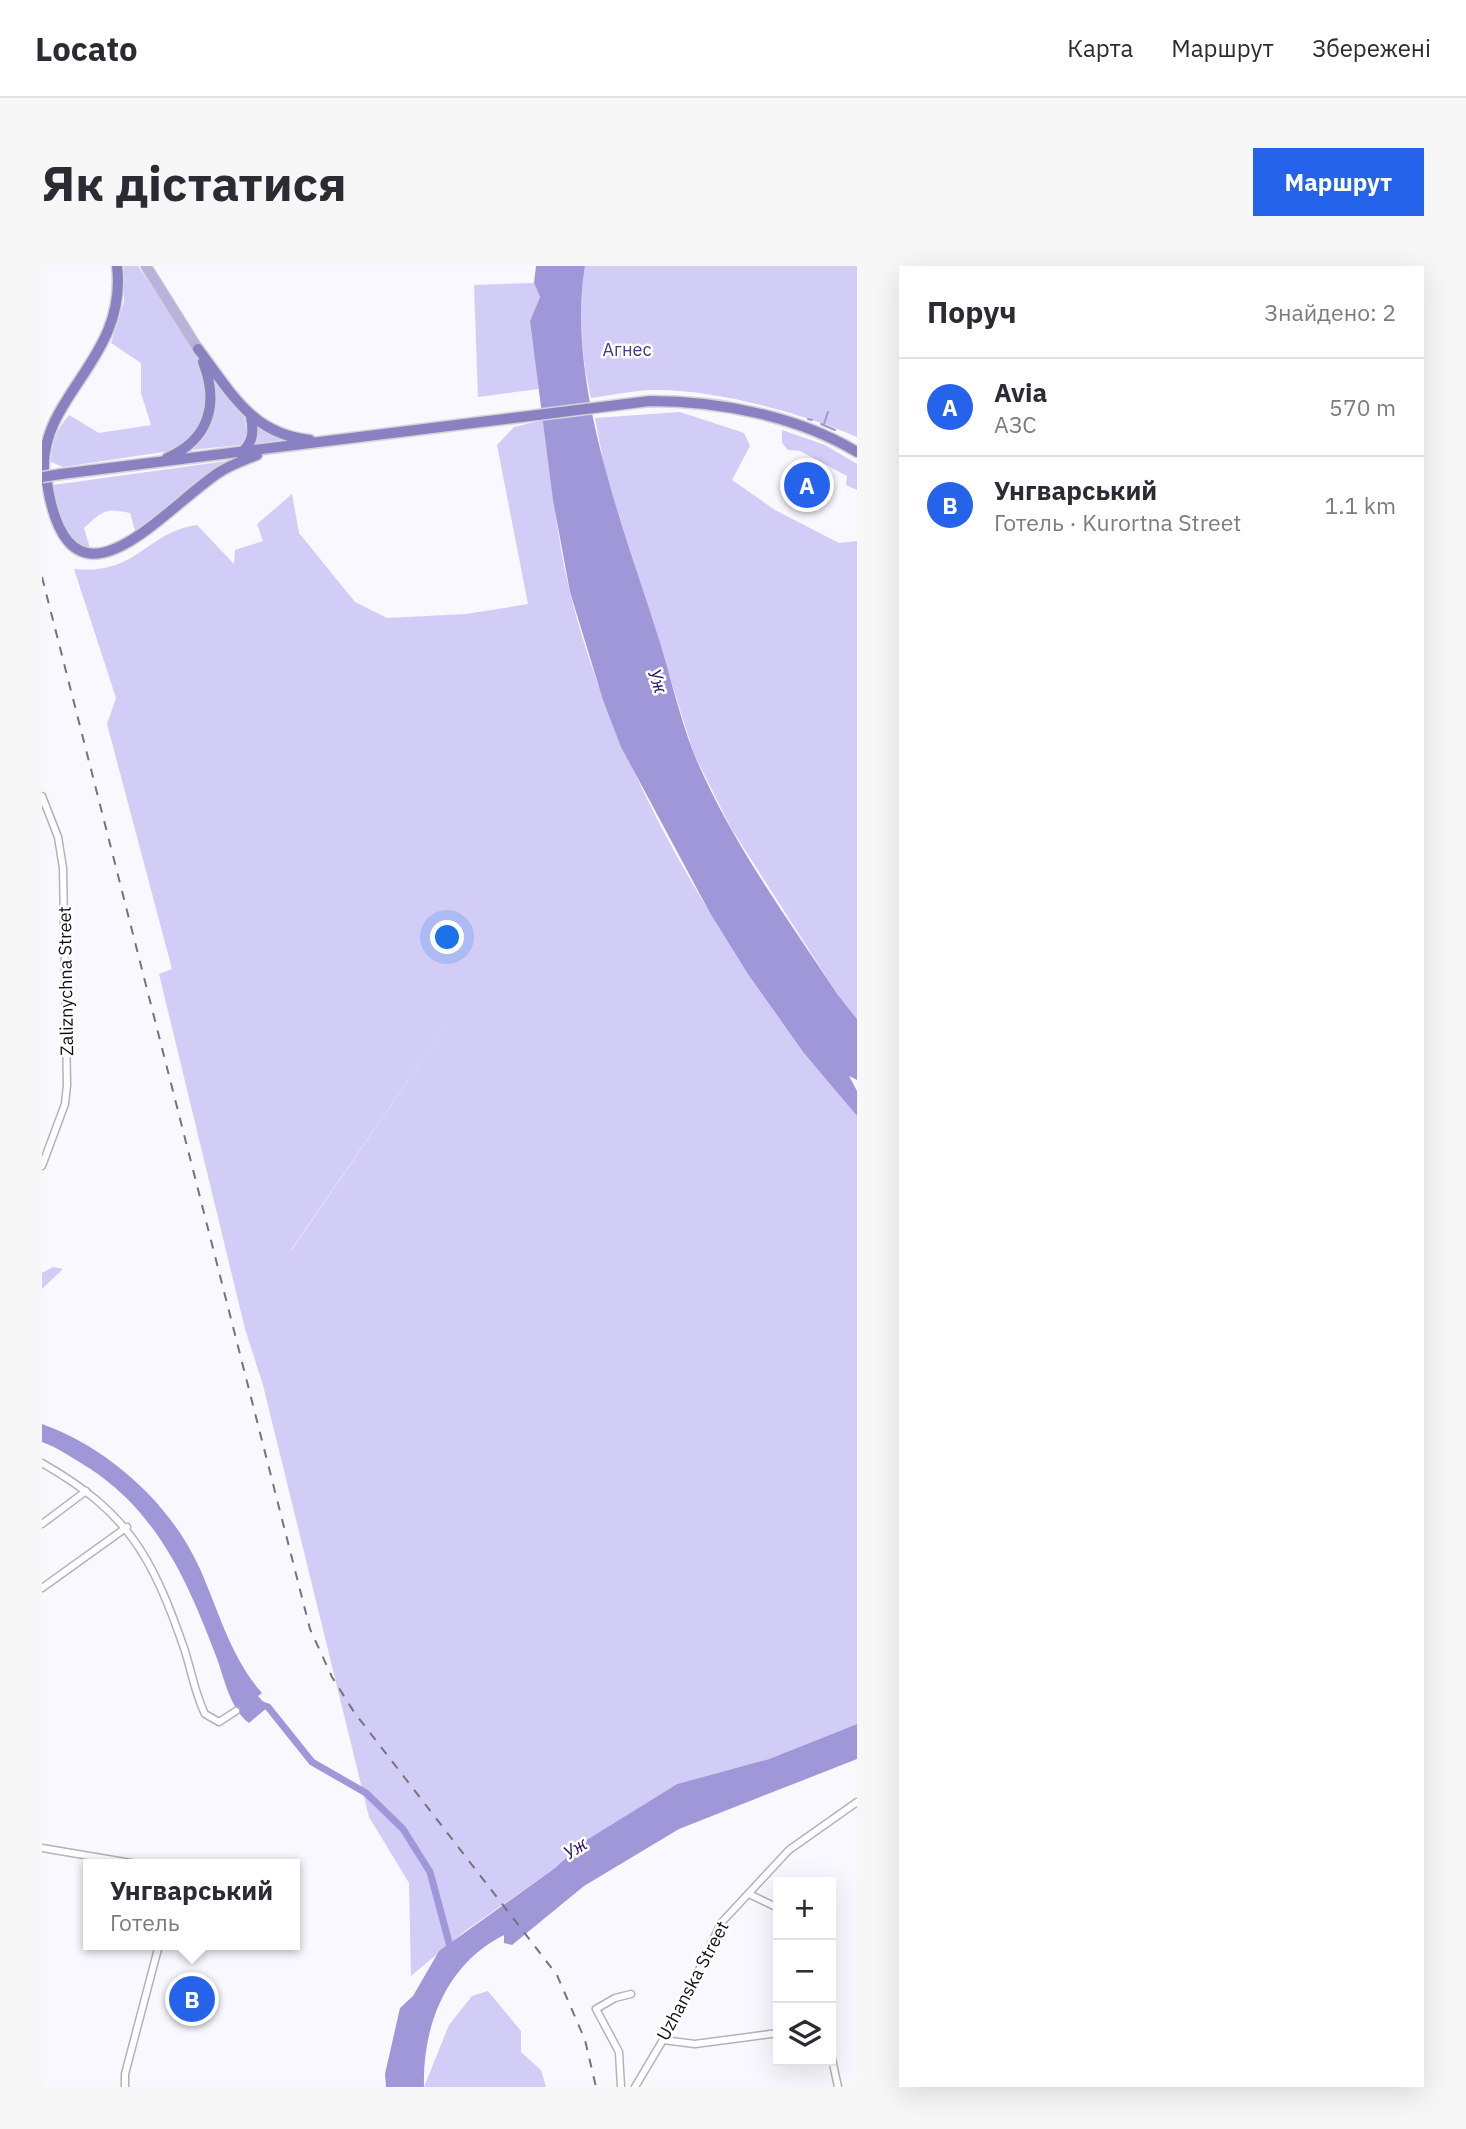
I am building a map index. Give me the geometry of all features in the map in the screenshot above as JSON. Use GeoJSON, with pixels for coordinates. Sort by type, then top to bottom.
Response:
{"type":"FeatureCollection","features":[{"type":"Feature","properties":{"kind":"highway"},"geometry":{"type":"LineString","coordinates":[[117,266],[117,299],[110,327],[100,351],[52,428],[44,455],[44,476],[56,524],[66,539],[84,551],[106,553],[150,529],[218,473],[273,449]]}},
{"type":"Feature","properties":{"kind":"highway"},"geometry":{"type":"LineString","coordinates":[[158,461],[186,447],[208,415],[211,382],[198,349]]}},
{"type":"Feature","properties":{"kind":"highway"},"geometry":{"type":"LineString","coordinates":[[198,349],[251,417],[288,438],[330,441]]}},
{"type":"Feature","properties":{"kind":"highway"},"geometry":{"type":"LineString","coordinates":[[44,476],[624,403],[683,402],[741,411],[813,430],[857,452]]}},
{"type":"Feature","properties":{"kind":"highway"},"geometry":{"type":"LineString","coordinates":[[241,453],[253,434],[251,417]]}},
{"type":"Feature","properties":{"kind":"main road"},"geometry":{"type":"LineString","coordinates":[[146,266],[198,349]]}},
{"type":"Feature","properties":{"kind":"street","name":"Zaliznychna Street"},"geometry":{"type":"LineString","coordinates":[[42,796],[58,837],[63,869],[67,1072],[65,1104],[42,1166]]}},
{"type":"Feature","properties":{"kind":"street"},"geometry":{"type":"LineString","coordinates":[[42,1463],[86,1491],[127,1527],[162,1591],[205,1714],[219,1722],[236,1711]]}},
{"type":"Feature","properties":{"kind":"street"},"geometry":{"type":"LineString","coordinates":[[42,1524],[86,1491]]}},
{"type":"Feature","properties":{"kind":"street"},"geometry":{"type":"LineString","coordinates":[[42,1588],[127,1527]]}},
{"type":"Feature","properties":{"kind":"street","name":"Uzhanska Street"},"geometry":{"type":"LineString","coordinates":[[635,2087],[663,2040],[722,1923],[789,1850],[857,1802]]}},
{"type":"Feature","properties":{"kind":"street"},"geometry":{"type":"LineString","coordinates":[[42,1848],[107,1859]]}},
{"type":"Feature","properties":{"kind":"street"},"geometry":{"type":"LineString","coordinates":[[749,1894],[773,1906]]}},
{"type":"Feature","properties":{"kind":"street"},"geometry":{"type":"LineString","coordinates":[[125,2087],[125,2074],[158,1950]]}},
{"type":"Feature","properties":{"kind":"street"},"geometry":{"type":"LineString","coordinates":[[621,2087],[619,2052],[596,2008],[615,1997],[631,1994]]}},
{"type":"Feature","properties":{"kind":"street"},"geometry":{"type":"LineString","coordinates":[[663,2040],[695,2045],[773,2034]]}},
{"type":"Feature","properties":{"kind":"street"},"geometry":{"type":"LineString","coordinates":[[834,2066],[838,2087]]}},
{"type":"Feature","properties":{"kind":"green space"},"geometry":{"type":"Polygon","coordinates":[[[124,266],[138,266],[191,344],[201,366],[206,388],[206,408],[189,438],[170,451],[63,467],[51,462],[56,437],[69,415],[99,433],[151,425],[141,393],[141,363],[111,343],[124,302],[124,266]]]}},
{"type":"Feature","properties":{"kind":"green space","name":"Агнес"},"geometry":{"type":"Polygon","coordinates":[[[585,266],[857,266],[857,437],[784,411],[701,393],[651,390],[591,398],[582,332],[585,266]]]}},
{"type":"Feature","properties":{"kind":"green space"},"geometry":{"type":"Polygon","coordinates":[[[534,283],[540,297],[530,321],[539,389],[478,397],[474,285],[534,283]]]}},
{"type":"Feature","properties":{"kind":"green space"},"geometry":{"type":"Polygon","coordinates":[[[213,379],[216,379],[244,416],[247,435],[241,445],[189,450],[209,420],[213,379]]]}},
{"type":"Feature","properties":{"kind":"green space"},"geometry":{"type":"Polygon","coordinates":[[[680,412],[744,433],[750,446],[732,480],[775,510],[839,543],[857,541],[857,1019],[838,995],[731,828],[694,754],[605,471],[595,418],[680,412]]]}},
{"type":"Feature","properties":{"kind":"green space"},"geometry":{"type":"Polygon","coordinates":[[[543,420],[570,593],[591,664],[649,803],[724,935],[766,998],[857,1116],[857,1724],[769,1759],[677,1784],[585,1841],[555,1868],[465,1931],[411,1976],[409,1883],[369,1817],[263,1385],[245,1329],[159,974],[172,969],[107,724],[116,698],[74,569],[113,566],[128,560],[179,529],[197,525],[234,564],[235,550],[263,541],[257,524],[292,494],[299,533],[355,602],[387,618],[466,614],[528,604],[497,445],[514,427],[543,420]],[[462,1002],[291,1250],[291,1251],[462,1002]]]}},
{"type":"Feature","properties":{"kind":"green space"},"geometry":{"type":"Polygon","coordinates":[[[255,424],[286,440],[252,444],[255,424]]]}},
{"type":"Feature","properties":{"kind":"green space"},"geometry":{"type":"Polygon","coordinates":[[[782,430],[825,445],[857,464],[857,490],[846,485],[847,476],[800,451],[788,450],[782,443],[782,430]]]}},
{"type":"Feature","properties":{"kind":"green space"},"geometry":{"type":"Polygon","coordinates":[[[227,461],[136,534],[130,513],[115,510],[105,512],[84,528],[90,548],[73,539],[62,523],[53,485],[227,461]]]}},
{"type":"Feature","properties":{"kind":"green space"},"geometry":{"type":"Polygon","coordinates":[[[53,1267],[63,1269],[42,1289],[42,1273],[53,1267]]]}},
{"type":"Feature","properties":{"kind":"green space"},"geometry":{"type":"Polygon","coordinates":[[[488,1991],[521,2031],[521,2052],[541,2070],[546,2087],[424,2087],[449,2025],[472,1996],[488,1991]]]}},
{"type":"Feature","properties":{"kind":"water","name":"Уж"},"geometry":{"type":"Polygon","coordinates":[[[536,266],[585,266],[581,310],[583,355],[600,449],[683,723],[708,786],[742,848],[838,995],[857,1019],[857,1080],[849,1076],[857,1091],[857,1116],[804,1053],[748,974],[710,913],[621,747],[603,700],[570,592],[553,500],[530,321],[540,297],[534,283],[536,266]]]}},
{"type":"Feature","properties":{"kind":"water"},"geometry":{"type":"Polygon","coordinates":[[[42,1424],[67,1434],[114,1463],[155,1501],[188,1545],[226,1634],[242,1665],[262,1693],[258,1696],[268,1707],[249,1723],[232,1701],[194,1602],[168,1551],[134,1506],[113,1486],[72,1457],[42,1442],[42,1424]]]}},
{"type":"Feature","properties":{"kind":"water"},"geometry":{"type":"Polygon","coordinates":[[[857,1724],[857,1759],[679,1829],[584,1886],[512,1945],[504,1943],[504,1935],[484,1947],[453,1979],[433,2019],[424,2087],[386,2087],[385,2074],[400,2008],[413,1996],[439,1951],[555,1868],[585,1841],[677,1784],[769,1759],[857,1724]]]}},
{"type":"Feature","properties":{"kind":"waterway"},"geometry":{"type":"LineString","coordinates":[[824,424],[828,412]]}},
{"type":"Feature","properties":{"kind":"waterway"},"geometry":{"type":"LineString","coordinates":[[808,419],[812,420]]}},
{"type":"Feature","properties":{"kind":"waterway"},"geometry":{"type":"LineString","coordinates":[[821,424],[835,430]]}},
{"type":"Feature","properties":{"kind":"waterway"},"geometry":{"type":"LineString","coordinates":[[260,1704],[268,1707],[312,1762],[366,1793],[403,1829],[430,1872],[451,1950]]}},
{"type":"Feature","properties":{"kind":"railway"},"geometry":{"type":"LineString","coordinates":[[42,577],[310,1629],[332,1677],[354,1712],[557,1975],[585,2040],[596,2087]]}},
{"type":"Feature","properties":{"kind":"place","name":"Avia"},"geometry":{"type":"Point","coordinates":[807,485]}},
{"type":"Feature","properties":{"kind":"place","name":"Унгварський"},"geometry":{"type":"Point","coordinates":[192,1999]}}]}
